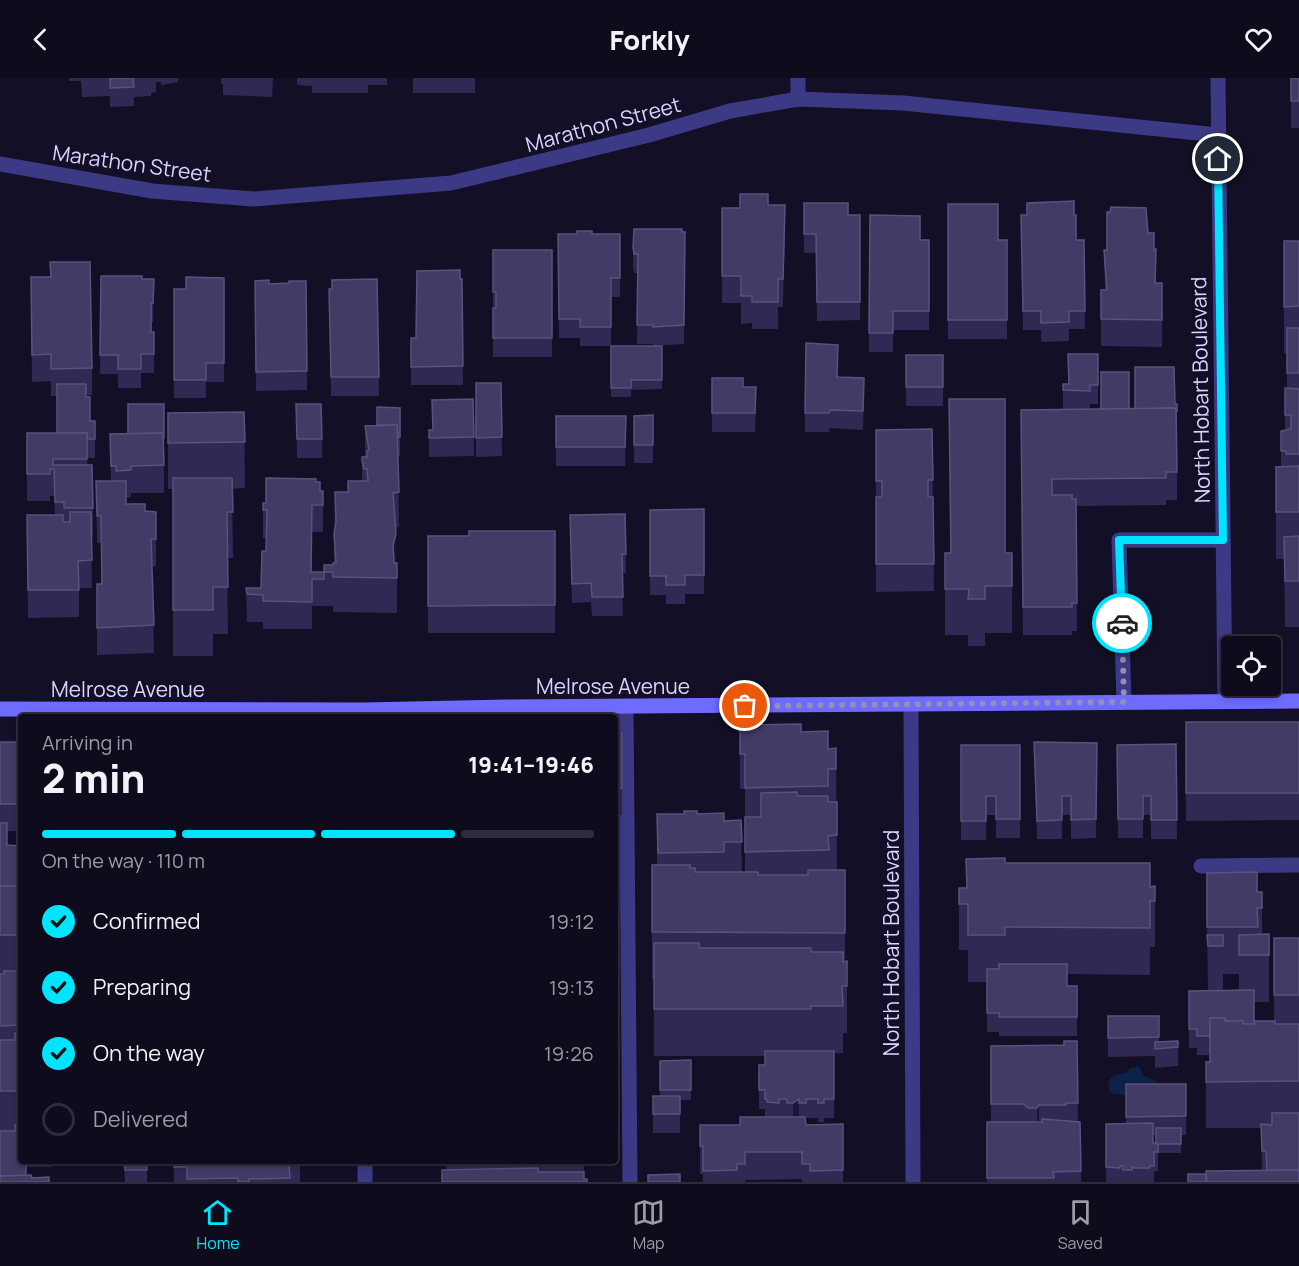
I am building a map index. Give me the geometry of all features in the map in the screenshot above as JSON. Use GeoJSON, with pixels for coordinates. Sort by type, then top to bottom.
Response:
{"type":"FeatureCollection","features":[{"type":"Feature","properties":{"kind":"main road","name":"Melrose Avenue"},"geometry":{"type":"LineString","coordinates":[[0,710],[364,713],[506,706],[627,707],[1299,700]]}},
{"type":"Feature","properties":{"kind":"street"},"geometry":{"type":"LineString","coordinates":[[798,78],[798,99]]}},
{"type":"Feature","properties":{"kind":"street","name":"North Hobart Boulevard"},"geometry":{"type":"LineString","coordinates":[[1218,78],[1225,701]]}},
{"type":"Feature","properties":{"kind":"street","name":"Marathon Street"},"geometry":{"type":"LineString","coordinates":[[0,164],[152,191],[253,199],[439,184],[567,156],[729,111],[798,99],[903,103],[1218,135]]}},
{"type":"Feature","properties":{"kind":"street"},"geometry":{"type":"LineString","coordinates":[[1124,702],[1119,540],[1223,540]]}},
{"type":"Feature","properties":{"kind":"street","name":"North Hobart Boulevard"},"geometry":{"type":"LineString","coordinates":[[911,704],[913,1182]]}},
{"type":"Feature","properties":{"kind":"street"},"geometry":{"type":"LineString","coordinates":[[627,707],[630,1182]]}},
{"type":"Feature","properties":{"kind":"street"},"geometry":{"type":"LineString","coordinates":[[1201,866],[1299,865]]}},
{"type":"Feature","properties":{"kind":"street"},"geometry":{"type":"LineString","coordinates":[[365,1164],[365,1182]]}},
{"type":"Feature","properties":{"kind":"water"},"geometry":{"type":"Polygon","coordinates":[[[1139,1067],[1144,1076],[1156,1081],[1156,1089],[1126,1095],[1110,1092],[1109,1083],[1112,1078],[1126,1073],[1131,1068],[1139,1067]]]}},
{"type":"Feature","properties":{"kind":"building"},"geometry":{"type":"Polygon","coordinates":[[[110,78],[133,78],[134,87],[110,88],[110,78]]]}},
{"type":"Feature","properties":{"kind":"building"},"geometry":{"type":"Polygon","coordinates":[[[1291,78],[1299,78],[1299,101],[1291,101],[1291,78]]]}},
{"type":"Feature","properties":{"kind":"building"},"geometry":{"type":"Polygon","coordinates":[[[740,194],[768,194],[768,205],[785,205],[783,279],[778,279],[778,302],[752,302],[752,296],[741,296],[741,276],[722,276],[722,208],[740,208],[740,194]]]}},
{"type":"Feature","properties":{"kind":"building"},"geometry":{"type":"Polygon","coordinates":[[[1074,201],[1076,240],[1084,240],[1085,311],[1069,311],[1069,322],[1041,323],[1041,311],[1023,311],[1021,215],[1027,215],[1027,203],[1074,201]]]}},
{"type":"Feature","properties":{"kind":"building"},"geometry":{"type":"Polygon","coordinates":[[[804,203],[848,203],[848,215],[860,215],[860,302],[817,302],[816,234],[804,234],[804,203]]]}},
{"type":"Feature","properties":{"kind":"building"},"geometry":{"type":"Polygon","coordinates":[[[948,204],[998,204],[998,240],[1007,240],[1007,320],[948,320],[948,204]]]}},
{"type":"Feature","properties":{"kind":"building"},"geometry":{"type":"Polygon","coordinates":[[[1111,207],[1146,208],[1148,233],[1154,233],[1154,250],[1156,249],[1155,283],[1162,283],[1162,320],[1101,319],[1101,290],[1107,290],[1104,250],[1107,250],[1107,212],[1110,212],[1111,207]]]}},
{"type":"Feature","properties":{"kind":"building"},"geometry":{"type":"Polygon","coordinates":[[[870,215],[920,216],[920,240],[929,240],[929,311],[893,311],[893,333],[869,333],[870,215]]]}},
{"type":"Feature","properties":{"kind":"building"},"geometry":{"type":"Polygon","coordinates":[[[634,229],[682,229],[682,232],[685,232],[684,325],[653,327],[653,325],[637,325],[638,254],[634,254],[634,229]]]}},
{"type":"Feature","properties":{"kind":"building"},"geometry":{"type":"Polygon","coordinates":[[[577,231],[592,231],[592,234],[620,234],[620,278],[611,278],[611,327],[580,327],[580,319],[559,319],[558,234],[577,234],[577,231]]]}},
{"type":"Feature","properties":{"kind":"building"},"geometry":{"type":"Polygon","coordinates":[[[1284,241],[1299,241],[1299,306],[1284,307],[1284,241]]]}},
{"type":"Feature","properties":{"kind":"building"},"geometry":{"type":"Polygon","coordinates":[[[493,250],[552,250],[552,338],[493,338],[493,308],[496,308],[496,292],[493,292],[493,250]]]}},
{"type":"Feature","properties":{"kind":"building"},"geometry":{"type":"Polygon","coordinates":[[[50,262],[90,262],[92,368],[51,369],[51,354],[32,355],[31,277],[51,277],[50,262]]]}},
{"type":"Feature","properties":{"kind":"building"},"geometry":{"type":"Polygon","coordinates":[[[460,270],[463,366],[411,367],[411,338],[416,338],[417,271],[460,270]]]}},
{"type":"Feature","properties":{"kind":"building"},"geometry":{"type":"Polygon","coordinates":[[[101,276],[142,276],[142,279],[154,279],[151,332],[154,332],[154,354],[141,354],[141,369],[118,369],[118,355],[100,355],[101,276]]]}},
{"type":"Feature","properties":{"kind":"building"},"geometry":{"type":"Polygon","coordinates":[[[186,277],[224,278],[224,363],[206,363],[206,380],[174,380],[174,289],[186,289],[186,277]]]}},
{"type":"Feature","properties":{"kind":"building"},"geometry":{"type":"Polygon","coordinates":[[[377,279],[379,377],[331,377],[329,289],[332,289],[332,280],[377,279]]]}},
{"type":"Feature","properties":{"kind":"building"},"geometry":{"type":"Polygon","coordinates":[[[269,280],[269,284],[306,281],[307,371],[256,372],[255,281],[269,280]]]}},
{"type":"Feature","properties":{"kind":"building"},"geometry":{"type":"Polygon","coordinates":[[[1287,328],[1299,328],[1299,373],[1287,373],[1287,328]]]}},
{"type":"Feature","properties":{"kind":"building"},"geometry":{"type":"Polygon","coordinates":[[[806,343],[838,345],[837,377],[864,378],[863,411],[830,410],[829,413],[805,413],[806,343]]]}},
{"type":"Feature","properties":{"kind":"building"},"geometry":{"type":"Polygon","coordinates":[[[611,346],[662,346],[662,380],[631,380],[631,388],[611,388],[611,346]]]}},
{"type":"Feature","properties":{"kind":"building"},"geometry":{"type":"Polygon","coordinates":[[[1068,354],[1098,354],[1098,385],[1090,385],[1090,391],[1063,390],[1063,384],[1069,384],[1068,354]]]}},
{"type":"Feature","properties":{"kind":"building"},"geometry":{"type":"Polygon","coordinates":[[[906,355],[943,355],[943,387],[906,387],[906,355]]]}},
{"type":"Feature","properties":{"kind":"building"},"geometry":{"type":"Polygon","coordinates":[[[1135,367],[1174,367],[1177,411],[1176,408],[1135,409],[1135,367]]]}},
{"type":"Feature","properties":{"kind":"building"},"geometry":{"type":"Polygon","coordinates":[[[1101,372],[1129,372],[1129,409],[1101,409],[1101,372]]]}},
{"type":"Feature","properties":{"kind":"building"},"geometry":{"type":"Polygon","coordinates":[[[712,378],[743,378],[743,387],[756,387],[755,413],[712,413],[712,378]]]}},
{"type":"Feature","properties":{"kind":"building"},"geometry":{"type":"Polygon","coordinates":[[[476,383],[501,383],[502,437],[476,438],[476,383]]]}},
{"type":"Feature","properties":{"kind":"building"},"geometry":{"type":"Polygon","coordinates":[[[57,384],[86,384],[86,397],[90,397],[90,421],[95,421],[95,439],[87,439],[87,433],[57,433],[57,384]]]}},
{"type":"Feature","properties":{"kind":"building"},"geometry":{"type":"Polygon","coordinates":[[[1285,388],[1299,389],[1299,454],[1286,454],[1286,451],[1281,451],[1281,431],[1291,429],[1291,415],[1285,415],[1285,388]]]}},
{"type":"Feature","properties":{"kind":"building"},"geometry":{"type":"Polygon","coordinates":[[[473,399],[474,437],[429,438],[429,430],[433,430],[432,400],[473,399]]]}},
{"type":"Feature","properties":{"kind":"building"},"geometry":{"type":"Polygon","coordinates":[[[949,399],[1005,399],[1005,553],[1012,553],[1012,586],[985,586],[985,599],[968,599],[969,589],[945,589],[945,553],[951,553],[949,399]]]}},
{"type":"Feature","properties":{"kind":"building"},"geometry":{"type":"Polygon","coordinates":[[[128,404],[164,404],[164,438],[163,433],[128,434],[128,404]]]}},
{"type":"Feature","properties":{"kind":"building"},"geometry":{"type":"Polygon","coordinates":[[[296,404],[321,404],[322,439],[297,439],[296,404]]]}},
{"type":"Feature","properties":{"kind":"building"},"geometry":{"type":"Polygon","coordinates":[[[377,407],[400,408],[400,437],[398,437],[397,425],[377,425],[377,407]]]}},
{"type":"Feature","properties":{"kind":"building"},"geometry":{"type":"Polygon","coordinates":[[[1176,408],[1177,472],[1166,472],[1166,478],[1052,479],[1052,495],[1072,495],[1072,499],[1076,499],[1077,603],[1072,603],[1072,607],[1023,607],[1021,410],[1176,408]]]}},
{"type":"Feature","properties":{"kind":"building"},"geometry":{"type":"Polygon","coordinates":[[[244,412],[245,442],[168,443],[168,413],[244,412]]]}},
{"type":"Feature","properties":{"kind":"building"},"geometry":{"type":"Polygon","coordinates":[[[653,415],[653,445],[634,445],[634,416],[653,415]]]}},
{"type":"Feature","properties":{"kind":"building"},"geometry":{"type":"Polygon","coordinates":[[[556,416],[626,416],[625,447],[556,447],[556,416]]]}},
{"type":"Feature","properties":{"kind":"building"},"geometry":{"type":"Polygon","coordinates":[[[397,425],[399,492],[393,493],[396,534],[393,545],[394,563],[397,563],[397,578],[333,577],[333,572],[324,572],[324,565],[336,563],[335,492],[348,492],[348,481],[368,481],[367,469],[364,469],[362,461],[362,457],[367,457],[369,450],[365,426],[397,425]]]}},
{"type":"Feature","properties":{"kind":"building"},"geometry":{"type":"Polygon","coordinates":[[[932,429],[933,480],[928,480],[928,497],[933,497],[934,564],[876,564],[876,497],[882,497],[882,481],[876,481],[876,430],[932,429]]]}},
{"type":"Feature","properties":{"kind":"building"},"geometry":{"type":"Polygon","coordinates":[[[27,433],[87,433],[87,459],[53,459],[53,465],[92,465],[93,508],[64,508],[64,502],[55,502],[54,469],[50,469],[50,474],[27,474],[27,433]]]}},
{"type":"Feature","properties":{"kind":"building"},"geometry":{"type":"Polygon","coordinates":[[[163,433],[164,465],[131,466],[131,470],[116,471],[116,466],[111,466],[110,434],[163,433]]]}},
{"type":"Feature","properties":{"kind":"building"},"geometry":{"type":"Polygon","coordinates":[[[1299,466],[1299,512],[1276,512],[1276,467],[1299,466]]]}},
{"type":"Feature","properties":{"kind":"building"},"geometry":{"type":"Polygon","coordinates":[[[173,478],[232,478],[233,512],[227,512],[228,587],[213,587],[213,610],[173,610],[173,478]]]}},
{"type":"Feature","properties":{"kind":"building"},"geometry":{"type":"Polygon","coordinates":[[[266,478],[316,479],[316,482],[320,482],[320,491],[323,491],[323,505],[312,505],[311,572],[324,572],[324,579],[312,579],[312,602],[263,601],[263,595],[247,594],[246,588],[261,588],[262,551],[266,551],[267,510],[263,510],[263,503],[266,503],[266,478]]]}},
{"type":"Feature","properties":{"kind":"building"},"geometry":{"type":"Polygon","coordinates":[[[96,481],[126,481],[126,504],[145,504],[145,511],[156,512],[156,539],[151,539],[154,625],[97,628],[97,584],[102,584],[101,516],[97,516],[96,481]]]}},
{"type":"Feature","properties":{"kind":"building"},"geometry":{"type":"Polygon","coordinates":[[[704,509],[704,575],[685,575],[685,585],[666,585],[666,576],[650,576],[650,510],[704,509]]]}},
{"type":"Feature","properties":{"kind":"building"},"geometry":{"type":"Polygon","coordinates":[[[70,512],[91,512],[92,560],[78,561],[79,590],[28,590],[27,515],[63,515],[63,522],[70,522],[70,512]]]}},
{"type":"Feature","properties":{"kind":"building"},"geometry":{"type":"Polygon","coordinates":[[[625,514],[626,554],[622,554],[623,597],[592,597],[591,583],[572,584],[570,515],[625,514]]]}},
{"type":"Feature","properties":{"kind":"building"},"geometry":{"type":"Polygon","coordinates":[[[469,531],[555,531],[555,605],[428,606],[428,536],[469,536],[469,531]]]}},
{"type":"Feature","properties":{"kind":"building"},"geometry":{"type":"Polygon","coordinates":[[[1299,536],[1299,581],[1285,581],[1284,537],[1299,536]]]}},
{"type":"Feature","properties":{"kind":"building"},"geometry":{"type":"Polygon","coordinates":[[[1186,722],[1299,722],[1299,793],[1186,793],[1186,722]]]}},
{"type":"Feature","properties":{"kind":"building"},"geometry":{"type":"Polygon","coordinates":[[[801,724],[801,732],[828,731],[828,749],[836,748],[836,769],[828,769],[828,786],[745,788],[745,754],[740,754],[740,725],[801,724]]]}},
{"type":"Feature","properties":{"kind":"building"},"geometry":{"type":"Polygon","coordinates":[[[618,733],[622,733],[622,788],[618,788],[618,733]]]}},
{"type":"Feature","properties":{"kind":"building"},"geometry":{"type":"Polygon","coordinates":[[[0,742],[18,742],[18,804],[0,804],[0,742]]]}},
{"type":"Feature","properties":{"kind":"building"},"geometry":{"type":"Polygon","coordinates":[[[1034,742],[1097,743],[1096,819],[1071,820],[1071,796],[1062,796],[1062,820],[1037,821],[1034,742]]]}},
{"type":"Feature","properties":{"kind":"building"},"geometry":{"type":"Polygon","coordinates":[[[1176,744],[1177,820],[1151,820],[1151,796],[1143,796],[1143,819],[1118,819],[1117,745],[1176,744]]]}},
{"type":"Feature","properties":{"kind":"building"},"geometry":{"type":"Polygon","coordinates":[[[961,745],[1020,745],[1020,819],[996,819],[996,796],[986,796],[986,821],[961,821],[961,745]]]}},
{"type":"Feature","properties":{"kind":"building"},"geometry":{"type":"Polygon","coordinates":[[[797,792],[797,796],[828,796],[828,802],[837,802],[837,835],[828,836],[829,850],[745,852],[745,817],[761,817],[761,793],[797,792]]]}},
{"type":"Feature","properties":{"kind":"building"},"geometry":{"type":"Polygon","coordinates":[[[684,811],[697,811],[697,814],[724,813],[724,821],[741,820],[742,842],[724,842],[724,852],[658,853],[657,814],[684,814],[684,811]]]}},
{"type":"Feature","properties":{"kind":"building"},"geometry":{"type":"Polygon","coordinates":[[[0,823],[7,823],[7,845],[18,846],[18,886],[0,886],[0,823]]]}},
{"type":"Feature","properties":{"kind":"building"},"geometry":{"type":"Polygon","coordinates":[[[1005,858],[1005,863],[1150,863],[1150,887],[1155,886],[1155,901],[1150,901],[1150,928],[1005,927],[1005,935],[968,935],[968,904],[959,904],[959,888],[967,888],[966,859],[1005,858]]]}},
{"type":"Feature","properties":{"kind":"building"},"geometry":{"type":"Polygon","coordinates":[[[652,865],[690,865],[690,868],[695,868],[695,872],[758,872],[758,875],[808,875],[808,870],[845,870],[845,933],[652,932],[652,865]]]}},
{"type":"Feature","properties":{"kind":"building"},"geometry":{"type":"Polygon","coordinates":[[[1257,872],[1257,892],[1262,892],[1262,908],[1257,908],[1258,927],[1207,927],[1207,873],[1257,872]]]}},
{"type":"Feature","properties":{"kind":"building"},"geometry":{"type":"Polygon","coordinates":[[[0,886],[18,886],[18,935],[0,935],[0,886]]]}},
{"type":"Feature","properties":{"kind":"building"},"geometry":{"type":"Polygon","coordinates":[[[1269,934],[1269,955],[1239,955],[1239,935],[1269,934]]]}},
{"type":"Feature","properties":{"kind":"building"},"geometry":{"type":"Polygon","coordinates":[[[1207,935],[1223,935],[1223,946],[1208,946],[1207,935]]]}},
{"type":"Feature","properties":{"kind":"building"},"geometry":{"type":"Polygon","coordinates":[[[1274,938],[1299,938],[1299,995],[1274,995],[1274,938]]]}},
{"type":"Feature","properties":{"kind":"building"},"geometry":{"type":"Polygon","coordinates":[[[654,943],[699,943],[699,948],[811,948],[811,952],[843,952],[843,962],[847,961],[847,986],[842,986],[843,1006],[811,1006],[811,1009],[654,1009],[654,943]]]}},
{"type":"Feature","properties":{"kind":"building"},"geometry":{"type":"Polygon","coordinates":[[[999,964],[1067,964],[1067,986],[1077,986],[1077,1017],[999,1017],[999,1013],[987,1013],[987,969],[999,969],[999,964]]]}},
{"type":"Feature","properties":{"kind":"building"},"geometry":{"type":"Polygon","coordinates":[[[4,971],[18,971],[18,1025],[0,1026],[0,974],[4,974],[4,971]]]}},
{"type":"Feature","properties":{"kind":"building"},"geometry":{"type":"Polygon","coordinates":[[[1254,990],[1254,1024],[1243,1024],[1243,1021],[1225,1021],[1225,1018],[1210,1018],[1210,1036],[1197,1036],[1197,1029],[1189,1029],[1189,991],[1254,990]]]}},
{"type":"Feature","properties":{"kind":"building"},"geometry":{"type":"Polygon","coordinates":[[[1108,1016],[1159,1016],[1159,1037],[1108,1038],[1108,1016]]]}},
{"type":"Feature","properties":{"kind":"building"},"geometry":{"type":"Polygon","coordinates":[[[1210,1018],[1243,1021],[1243,1024],[1255,1024],[1255,1021],[1275,1021],[1275,1024],[1299,1024],[1299,1081],[1206,1082],[1206,1062],[1210,1062],[1210,1018]]]}},
{"type":"Feature","properties":{"kind":"building"},"geometry":{"type":"Polygon","coordinates":[[[15,1033],[18,1033],[18,1091],[0,1091],[0,1040],[15,1040],[15,1033]]]}},
{"type":"Feature","properties":{"kind":"building"},"geometry":{"type":"Polygon","coordinates":[[[1064,1041],[1077,1041],[1078,1103],[1039,1105],[1037,1108],[1028,1108],[1024,1104],[991,1104],[991,1046],[1064,1045],[1064,1041]]]}},
{"type":"Feature","properties":{"kind":"building"},"geometry":{"type":"Polygon","coordinates":[[[1178,1041],[1178,1047],[1155,1049],[1155,1042],[1178,1041]]]}},
{"type":"Feature","properties":{"kind":"building"},"geometry":{"type":"Polygon","coordinates":[[[765,1051],[834,1051],[834,1099],[824,1099],[824,1103],[818,1103],[818,1099],[806,1099],[806,1103],[799,1103],[799,1099],[793,1103],[787,1103],[787,1099],[779,1099],[779,1103],[767,1102],[765,1090],[759,1090],[759,1065],[765,1065],[765,1051]]]}},
{"type":"Feature","properties":{"kind":"building"},"geometry":{"type":"Polygon","coordinates":[[[691,1060],[691,1090],[660,1090],[660,1061],[691,1060]]]}},
{"type":"Feature","properties":{"kind":"building"},"geometry":{"type":"Polygon","coordinates":[[[1126,1084],[1186,1084],[1186,1116],[1126,1117],[1126,1084]]]}},
{"type":"Feature","properties":{"kind":"building"},"geometry":{"type":"Polygon","coordinates":[[[653,1096],[680,1096],[680,1114],[653,1114],[653,1096]]]}},
{"type":"Feature","properties":{"kind":"building"},"geometry":{"type":"Polygon","coordinates":[[[1272,1113],[1299,1113],[1299,1170],[1267,1171],[1266,1151],[1262,1151],[1261,1124],[1272,1125],[1272,1113]]]}},
{"type":"Feature","properties":{"kind":"building"},"geometry":{"type":"Polygon","coordinates":[[[740,1117],[805,1117],[806,1125],[843,1124],[843,1170],[810,1171],[810,1164],[802,1164],[802,1152],[745,1152],[745,1164],[737,1164],[737,1170],[703,1171],[700,1125],[740,1125],[740,1117]]]}},
{"type":"Feature","properties":{"kind":"building"},"geometry":{"type":"Polygon","coordinates":[[[1042,1119],[1080,1122],[1081,1171],[1053,1172],[1054,1178],[987,1178],[987,1122],[1042,1122],[1042,1119]]]}},
{"type":"Feature","properties":{"kind":"building"},"geometry":{"type":"Polygon","coordinates":[[[1153,1123],[1153,1143],[1158,1143],[1158,1152],[1154,1152],[1154,1166],[1133,1168],[1132,1166],[1132,1170],[1123,1170],[1123,1166],[1120,1168],[1106,1167],[1106,1124],[1153,1123]]]}},
{"type":"Feature","properties":{"kind":"building"},"geometry":{"type":"Polygon","coordinates":[[[15,1125],[18,1125],[18,1164],[26,1164],[26,1176],[0,1176],[0,1131],[15,1131],[15,1125]]]}},
{"type":"Feature","properties":{"kind":"building"},"geometry":{"type":"Polygon","coordinates":[[[1156,1128],[1181,1128],[1181,1144],[1156,1144],[1156,1128]]]}},
{"type":"Feature","properties":{"kind":"building"},"geometry":{"type":"Polygon","coordinates":[[[124,1164],[147,1164],[147,1170],[125,1170],[124,1164]]]}},
{"type":"Feature","properties":{"kind":"building"},"geometry":{"type":"Polygon","coordinates":[[[174,1164],[289,1164],[290,1178],[249,1179],[249,1182],[238,1182],[238,1178],[187,1179],[187,1167],[174,1167],[174,1164]]]}},
{"type":"Feature","properties":{"kind":"building"},"geometry":{"type":"Polygon","coordinates":[[[538,1168],[538,1172],[584,1172],[584,1179],[587,1179],[587,1182],[442,1182],[442,1170],[538,1168]]]}},
{"type":"Feature","properties":{"kind":"building"},"geometry":{"type":"Polygon","coordinates":[[[1299,1170],[1299,1182],[1207,1182],[1206,1171],[1299,1170]]]}},
{"type":"Feature","properties":{"kind":"building"},"geometry":{"type":"Polygon","coordinates":[[[680,1174],[680,1182],[648,1182],[648,1175],[680,1174]]]}},
{"type":"Feature","properties":{"kind":"building"},"geometry":{"type":"Polygon","coordinates":[[[1188,1174],[1206,1174],[1206,1182],[1188,1182],[1188,1174]]]}},
{"type":"Feature","properties":{"kind":"building"},"geometry":{"type":"Polygon","coordinates":[[[31,1175],[32,1178],[49,1177],[49,1182],[0,1182],[0,1176],[31,1175]]]}},
{"type":"Feature","properties":{"kind":"way so far"},"geometry":{"type":"LineString","coordinates":[[745,706],[1124,702],[1122,623]]}},
{"type":"Feature","properties":{"kind":"route"},"geometry":{"type":"LineString","coordinates":[[1122,623],[1119,540],[1223,540],[1218,159]]}}]}
